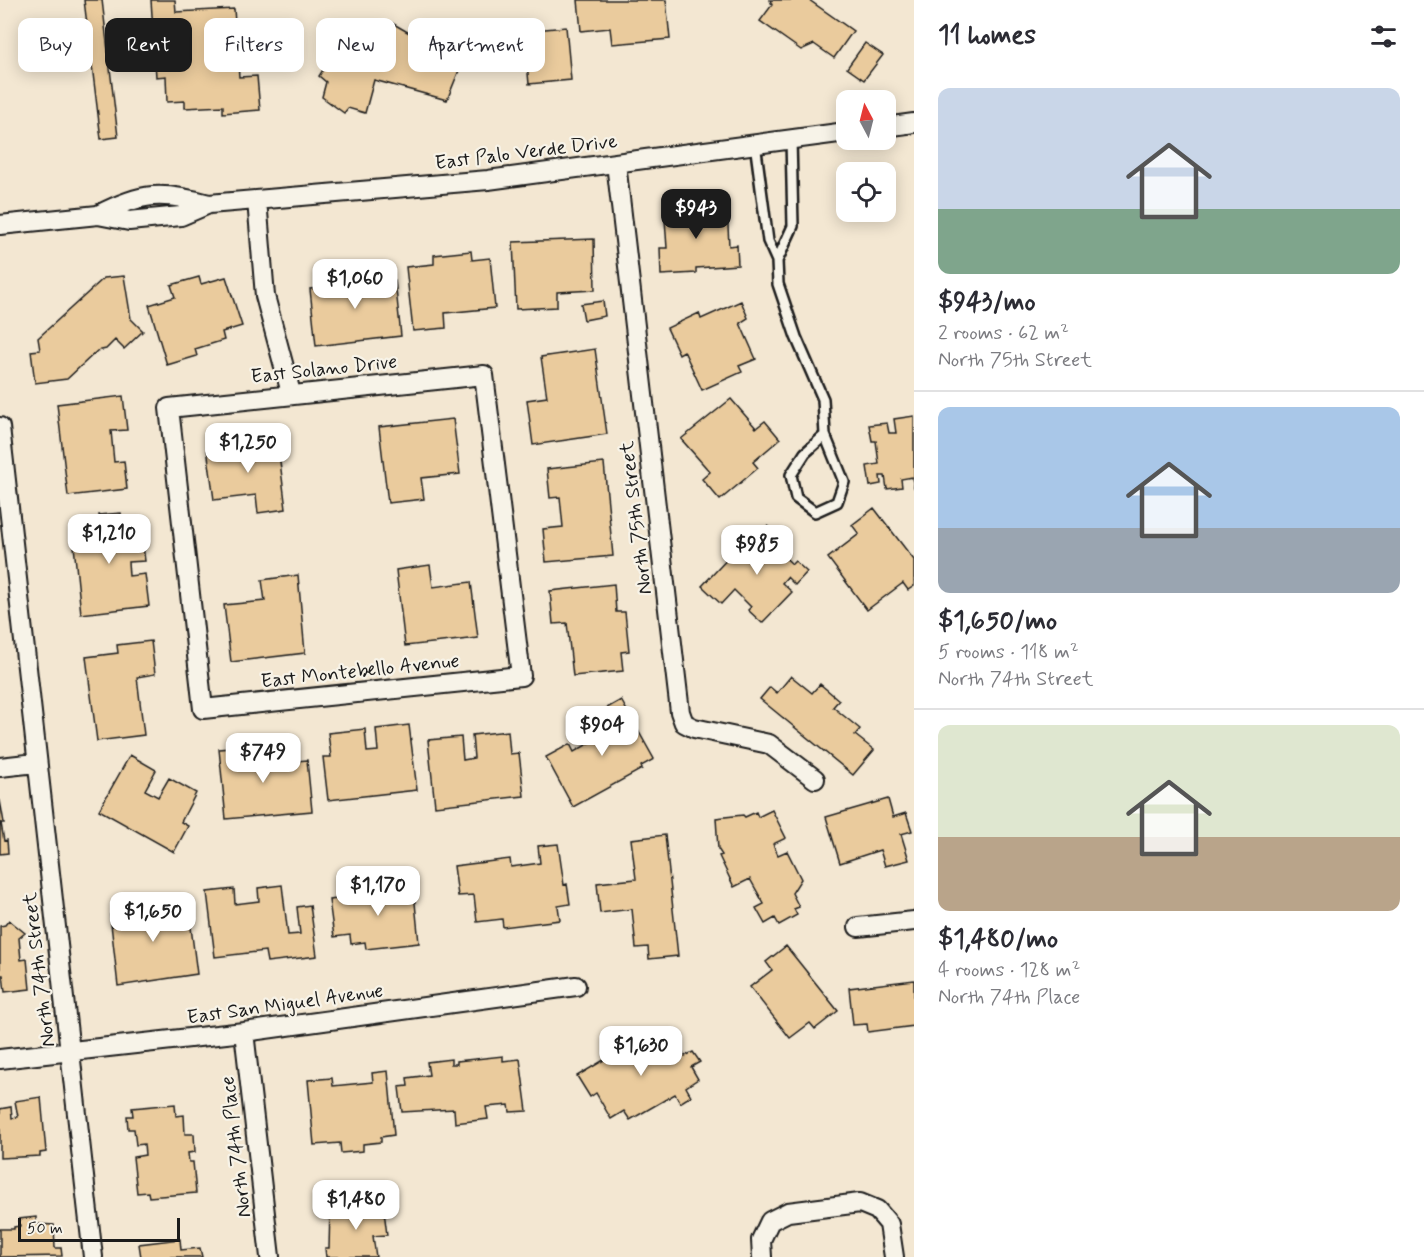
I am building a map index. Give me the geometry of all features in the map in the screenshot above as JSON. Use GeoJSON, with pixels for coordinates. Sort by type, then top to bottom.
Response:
{"type":"FeatureCollection","features":[{"type":"Feature","properties":{"kind":"street"},"geometry":{"type":"LineString","coordinates":[[896,125],[914,123]]}},
{"type":"Feature","properties":{"kind":"street","name":"East Palo Verde Drive"},"geometry":{"type":"LineString","coordinates":[[0,225],[98,215],[129,221],[181,216],[210,204],[488,180],[836,133]]}},
{"type":"Feature","properties":{"kind":"street","name":"North 75th Street"},"geometry":{"type":"LineString","coordinates":[[616,163],[680,712],[684,723],[694,728],[769,744],[815,779]]}},
{"type":"Feature","properties":{"kind":"street"},"geometry":{"type":"LineString","coordinates":[[257,200],[265,296],[291,393]]}},
{"type":"Feature","properties":{"kind":"street","name":"East Solano Drive"},"geometry":{"type":"LineString","coordinates":[[203,709],[168,408],[291,393],[484,375],[521,676]]}},
{"type":"Feature","properties":{"kind":"street","name":"North 74th Street"},"geometry":{"type":"LineString","coordinates":[[0,427],[93,1257]]}},
{"type":"Feature","properties":{"kind":"street","name":"East Montebello Avenue"},"geometry":{"type":"LineString","coordinates":[[203,709],[521,676]]}},
{"type":"Feature","properties":{"kind":"street"},"geometry":{"type":"LineString","coordinates":[[0,767],[36,764]]}},
{"type":"Feature","properties":{"kind":"street"},"geometry":{"type":"LineString","coordinates":[[858,927],[914,921]]}},
{"type":"Feature","properties":{"kind":"street","name":"East San Miguel Avenue"},"geometry":{"type":"LineString","coordinates":[[0,1059],[71,1053],[244,1032],[576,986]]}},
{"type":"Feature","properties":{"kind":"street","name":"North 74th Place"},"geometry":{"type":"LineString","coordinates":[[244,1032],[270,1257]]}},
{"type":"Feature","properties":{"kind":"street"},"geometry":{"type":"LineString","coordinates":[[762,1257],[761,1240],[770,1221],[788,1212],[860,1203],[877,1210],[889,1224],[894,1257]]}},
{"type":"Feature","properties":{"kind":"lane"},"geometry":{"type":"LineString","coordinates":[[777,261],[793,226],[791,139]]}},
{"type":"Feature","properties":{"kind":"lane"},"geometry":{"type":"LineString","coordinates":[[755,143],[768,241],[777,261],[778,284],[796,337],[823,399],[825,435],[844,482],[837,502],[815,512],[796,498],[791,476],[805,453],[825,435]]}},
{"type":"Feature","properties":{"kind":"building"},"geometry":{"type":"Polygon","coordinates":[[[84,0],[102,0],[105,26],[105,72],[110,72],[118,137],[101,139],[93,72],[93,18],[86,18],[84,0]]]}},
{"type":"Feature","properties":{"kind":"building"},"geometry":{"type":"Polygon","coordinates":[[[151,0],[175,0],[176,12],[234,9],[235,18],[204,18],[204,72],[239,72],[239,77],[257,76],[260,110],[223,113],[223,106],[185,108],[185,101],[167,102],[166,76],[156,77],[156,72],[192,72],[192,18],[152,18],[151,0]]]}},
{"type":"Feature","properties":{"kind":"building"},"geometry":{"type":"Polygon","coordinates":[[[578,0],[666,0],[670,39],[612,44],[610,28],[581,31],[578,0]]]}},
{"type":"Feature","properties":{"kind":"building"},"geometry":{"type":"Polygon","coordinates":[[[770,0],[809,0],[853,31],[834,58],[814,44],[801,50],[760,21],[772,5],[770,0]]]}},
{"type":"Feature","properties":{"kind":"building"},"geometry":{"type":"Polygon","coordinates":[[[396,25],[408,32],[408,72],[458,72],[447,100],[374,80],[365,113],[348,108],[344,113],[322,97],[326,82],[319,76],[322,72],[396,72],[396,25]]]}},
{"type":"Feature","properties":{"kind":"building"},"geometry":{"type":"Polygon","coordinates":[[[566,27],[571,80],[529,84],[528,72],[545,72],[545,29],[566,27]]]}},
{"type":"Feature","properties":{"kind":"building"},"geometry":{"type":"Polygon","coordinates":[[[865,43],[883,55],[864,80],[847,68],[865,43]]]}},
{"type":"Feature","properties":{"kind":"building"},"geometry":{"type":"Polygon","coordinates":[[[704,203],[704,216],[713,216],[713,207],[727,206],[729,246],[737,245],[738,265],[696,268],[696,273],[661,275],[660,248],[667,248],[664,205],[704,203]]]}},
{"type":"Feature","properties":{"kind":"building"},"geometry":{"type":"Polygon","coordinates":[[[594,239],[595,290],[557,292],[557,307],[516,309],[513,242],[594,239]]]}},
{"type":"Feature","properties":{"kind":"building"},"geometry":{"type":"Polygon","coordinates":[[[471,251],[472,260],[490,258],[495,308],[445,313],[446,328],[413,331],[406,267],[434,264],[434,255],[471,251]]]}},
{"type":"Feature","properties":{"kind":"building"},"geometry":{"type":"Polygon","coordinates":[[[365,274],[366,283],[395,280],[401,336],[316,346],[310,289],[326,287],[325,278],[365,274]]]}},
{"type":"Feature","properties":{"kind":"building"},"geometry":{"type":"Polygon","coordinates":[[[124,276],[131,319],[143,331],[124,349],[115,340],[106,349],[97,351],[67,379],[35,383],[31,351],[40,350],[38,338],[104,278],[124,276]]]}},
{"type":"Feature","properties":{"kind":"building"},"geometry":{"type":"Polygon","coordinates":[[[199,277],[201,284],[226,277],[242,326],[222,332],[224,340],[195,349],[197,356],[167,365],[149,305],[175,297],[171,285],[199,277]]]}},
{"type":"Feature","properties":{"kind":"building"},"geometry":{"type":"Polygon","coordinates":[[[603,301],[605,316],[584,320],[581,304],[603,301]]]}},
{"type":"Feature","properties":{"kind":"building"},"geometry":{"type":"Polygon","coordinates":[[[741,301],[748,318],[740,323],[756,359],[739,366],[742,372],[702,390],[684,351],[679,354],[667,328],[699,313],[701,319],[741,301]]]}},
{"type":"Feature","properties":{"kind":"building"},"geometry":{"type":"Polygon","coordinates":[[[595,349],[607,434],[533,445],[527,400],[547,397],[541,357],[595,349]]]}},
{"type":"Feature","properties":{"kind":"building"},"geometry":{"type":"Polygon","coordinates":[[[123,396],[127,430],[111,431],[114,462],[124,461],[127,489],[68,496],[57,404],[123,396]]]}},
{"type":"Feature","properties":{"kind":"building"},"geometry":{"type":"Polygon","coordinates":[[[731,399],[756,428],[765,421],[780,439],[753,462],[758,468],[720,500],[702,479],[710,472],[681,439],[731,399]]]}},
{"type":"Feature","properties":{"kind":"building"},"geometry":{"type":"Polygon","coordinates":[[[914,416],[914,488],[912,477],[901,479],[902,487],[887,489],[885,476],[880,476],[881,484],[870,486],[867,466],[879,464],[876,441],[872,441],[869,425],[887,423],[889,433],[896,433],[894,419],[914,416]]]}},
{"type":"Feature","properties":{"kind":"building"},"geometry":{"type":"Polygon","coordinates":[[[453,419],[460,474],[421,478],[424,499],[388,503],[379,427],[453,419]]]}},
{"type":"Feature","properties":{"kind":"building"},"geometry":{"type":"Polygon","coordinates":[[[261,441],[262,448],[278,446],[286,509],[258,513],[256,495],[214,500],[207,448],[261,441]]]}},
{"type":"Feature","properties":{"kind":"building"},"geometry":{"type":"Polygon","coordinates":[[[604,463],[613,556],[546,562],[543,529],[563,527],[560,497],[550,498],[547,469],[604,463]]]}},
{"type":"Feature","properties":{"kind":"building"},"geometry":{"type":"Polygon","coordinates":[[[874,508],[914,560],[914,586],[908,590],[903,583],[867,610],[828,558],[859,534],[852,525],[874,508]]]}},
{"type":"Feature","properties":{"kind":"building"},"geometry":{"type":"Polygon","coordinates":[[[121,513],[122,525],[140,523],[145,561],[128,562],[129,576],[145,574],[149,606],[81,614],[72,526],[100,523],[99,515],[121,513]]]}},
{"type":"Feature","properties":{"kind":"building"},"geometry":{"type":"Polygon","coordinates":[[[768,526],[783,539],[775,548],[792,564],[795,561],[807,572],[795,585],[787,577],[782,583],[792,592],[762,623],[748,610],[751,607],[734,590],[721,604],[702,586],[733,553],[740,560],[748,551],[743,546],[754,535],[762,542],[765,539],[760,535],[768,526]]]}},
{"type":"Feature","properties":{"kind":"building"},"geometry":{"type":"Polygon","coordinates":[[[430,565],[433,587],[471,582],[478,638],[405,646],[396,570],[430,565]]]}},
{"type":"Feature","properties":{"kind":"building"},"geometry":{"type":"Polygon","coordinates":[[[298,575],[305,653],[231,662],[224,605],[265,601],[262,580],[298,575]]]}},
{"type":"Feature","properties":{"kind":"building"},"geometry":{"type":"Polygon","coordinates":[[[614,584],[616,612],[625,612],[629,651],[621,652],[623,671],[573,676],[567,623],[553,624],[550,591],[614,584]]]}},
{"type":"Feature","properties":{"kind":"building"},"geometry":{"type":"Polygon","coordinates":[[[151,641],[155,674],[137,677],[144,735],[97,741],[86,657],[118,653],[117,645],[151,641]]]}},
{"type":"Feature","properties":{"kind":"building"},"geometry":{"type":"Polygon","coordinates":[[[791,676],[812,693],[820,684],[839,700],[833,707],[860,729],[855,735],[874,750],[853,775],[760,699],[770,687],[777,693],[791,676]]]}},
{"type":"Feature","properties":{"kind":"building"},"geometry":{"type":"Polygon","coordinates":[[[621,700],[654,759],[641,766],[642,769],[573,807],[546,757],[570,744],[574,752],[602,736],[591,717],[621,700]]]}},
{"type":"Feature","properties":{"kind":"building"},"geometry":{"type":"Polygon","coordinates":[[[409,725],[417,790],[328,800],[323,757],[331,757],[328,733],[365,729],[367,752],[378,751],[376,729],[409,725]]]}},
{"type":"Feature","properties":{"kind":"building"},"geometry":{"type":"Polygon","coordinates":[[[508,731],[510,754],[519,753],[524,796],[435,806],[428,740],[461,737],[463,760],[474,758],[472,735],[508,731]]]}},
{"type":"Feature","properties":{"kind":"building"},"geometry":{"type":"Polygon","coordinates":[[[263,745],[265,764],[307,760],[312,811],[226,819],[219,749],[263,745]]]}},
{"type":"Feature","properties":{"kind":"building"},"geometry":{"type":"Polygon","coordinates":[[[130,755],[156,770],[145,790],[158,797],[169,778],[196,793],[181,822],[188,826],[174,852],[99,810],[130,755]]]}},
{"type":"Feature","properties":{"kind":"building"},"geometry":{"type":"Polygon","coordinates":[[[888,799],[893,817],[906,813],[912,831],[901,834],[909,860],[885,866],[880,850],[840,863],[826,817],[888,799]]]}},
{"type":"Feature","properties":{"kind":"building"},"geometry":{"type":"Polygon","coordinates":[[[0,800],[4,823],[1,823],[4,841],[7,840],[8,853],[0,854],[0,800]]]}},
{"type":"Feature","properties":{"kind":"building"},"geometry":{"type":"Polygon","coordinates":[[[772,810],[786,838],[773,844],[778,855],[787,851],[801,879],[792,893],[799,907],[794,909],[797,915],[779,925],[775,918],[765,924],[756,908],[764,904],[750,879],[734,887],[719,856],[722,855],[718,849],[716,818],[743,815],[745,817],[756,812],[758,817],[772,810]]]}},
{"type":"Feature","properties":{"kind":"building"},"geometry":{"type":"Polygon","coordinates":[[[665,835],[678,956],[649,959],[648,947],[636,948],[632,909],[600,913],[597,883],[636,879],[631,839],[665,835]]]}},
{"type":"Feature","properties":{"kind":"building"},"geometry":{"type":"Polygon","coordinates":[[[558,844],[564,885],[567,884],[570,904],[558,906],[560,920],[503,927],[502,919],[477,922],[474,895],[458,896],[454,866],[510,859],[511,867],[540,863],[538,846],[558,844]]]}},
{"type":"Feature","properties":{"kind":"building"},"geometry":{"type":"Polygon","coordinates":[[[413,883],[419,943],[366,949],[365,942],[351,944],[350,935],[334,937],[329,900],[372,895],[371,888],[413,883]]]}},
{"type":"Feature","properties":{"kind":"building"},"geometry":{"type":"Polygon","coordinates":[[[282,885],[288,935],[300,934],[297,907],[310,905],[317,956],[267,962],[265,951],[215,957],[207,892],[234,889],[235,904],[259,901],[258,888],[282,885]]]}},
{"type":"Feature","properties":{"kind":"building"},"geometry":{"type":"Polygon","coordinates":[[[162,900],[163,907],[188,904],[197,974],[118,986],[110,915],[130,913],[129,904],[162,900]]]}},
{"type":"Feature","properties":{"kind":"building"},"geometry":{"type":"Polygon","coordinates":[[[9,920],[25,933],[19,938],[21,960],[27,959],[30,989],[5,992],[3,975],[0,975],[0,926],[5,925],[9,920]]]}},
{"type":"Feature","properties":{"kind":"building"},"geometry":{"type":"Polygon","coordinates":[[[786,946],[838,1011],[815,1029],[810,1023],[790,1038],[750,987],[772,970],[766,962],[786,946]]]}},
{"type":"Feature","properties":{"kind":"building"},"geometry":{"type":"Polygon","coordinates":[[[914,980],[914,1026],[868,1032],[867,1024],[853,1025],[849,988],[914,980]]]}},
{"type":"Feature","properties":{"kind":"building"},"geometry":{"type":"Polygon","coordinates":[[[654,1030],[659,1038],[665,1035],[676,1054],[681,1051],[685,1056],[693,1052],[700,1062],[691,1067],[698,1079],[686,1087],[691,1096],[680,1103],[675,1094],[630,1120],[624,1111],[611,1119],[596,1093],[590,1097],[577,1076],[654,1030]]]}},
{"type":"Feature","properties":{"kind":"building"},"geometry":{"type":"Polygon","coordinates":[[[503,1056],[503,1061],[520,1059],[527,1111],[510,1112],[509,1105],[486,1107],[488,1119],[455,1123],[454,1109],[402,1112],[399,1087],[408,1086],[407,1078],[429,1075],[427,1062],[451,1059],[451,1064],[457,1064],[457,1061],[503,1056]]]}},
{"type":"Feature","properties":{"kind":"building"},"geometry":{"type":"Polygon","coordinates":[[[388,1071],[394,1135],[381,1137],[381,1142],[363,1144],[363,1151],[341,1153],[340,1143],[314,1145],[308,1080],[332,1078],[333,1086],[373,1082],[372,1073],[388,1071]]]}},
{"type":"Feature","properties":{"kind":"building"},"geometry":{"type":"Polygon","coordinates":[[[41,1097],[46,1152],[40,1153],[40,1156],[0,1158],[0,1109],[11,1107],[12,1118],[18,1117],[15,1101],[41,1097]]]}},
{"type":"Feature","properties":{"kind":"building"},"geometry":{"type":"Polygon","coordinates":[[[175,1104],[176,1116],[184,1115],[185,1134],[194,1134],[195,1152],[188,1153],[189,1162],[193,1162],[196,1193],[149,1197],[148,1192],[137,1193],[133,1157],[145,1155],[144,1144],[136,1145],[134,1129],[128,1129],[127,1116],[133,1116],[132,1108],[175,1104]]]}},
{"type":"Feature","properties":{"kind":"building"},"geometry":{"type":"Polygon","coordinates":[[[383,1203],[387,1235],[373,1236],[376,1257],[326,1257],[325,1248],[329,1248],[330,1209],[383,1203]]]}},
{"type":"Feature","properties":{"kind":"building"},"geometry":{"type":"Polygon","coordinates":[[[36,1217],[36,1224],[54,1225],[55,1248],[61,1248],[62,1256],[0,1257],[0,1229],[14,1229],[20,1226],[19,1219],[36,1217]]]}},
{"type":"Feature","properties":{"kind":"building"},"geometry":{"type":"Polygon","coordinates":[[[180,1239],[181,1250],[200,1248],[202,1257],[141,1257],[139,1244],[180,1239]]]}}]}
